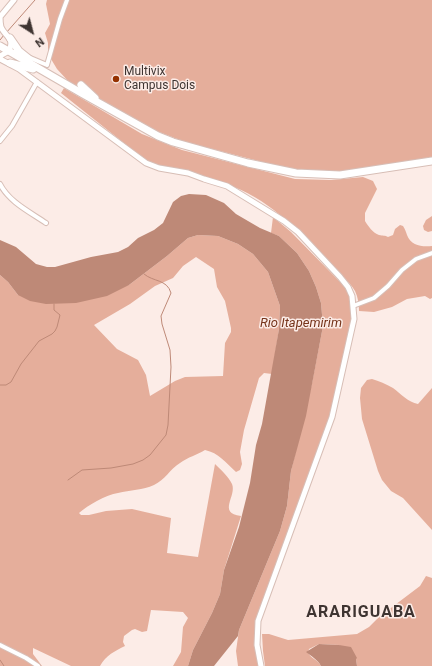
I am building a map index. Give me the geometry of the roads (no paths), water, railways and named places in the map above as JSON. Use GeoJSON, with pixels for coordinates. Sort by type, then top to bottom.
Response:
{"type":"FeatureCollection","features":[{"type":"Feature","properties":{"kind":"highway"},"geometry":{"type":"LineString","coordinates":[[10,38],[23,54],[102,105],[145,130],[173,142],[279,171],[307,175],[340,175],[432,161]]}},
{"type":"Feature","properties":{"kind":"highway"},"geometry":{"type":"LineString","coordinates":[[0,46],[11,53],[46,69]]}},
{"type":"Feature","properties":{"kind":"highway"},"geometry":{"type":"LineString","coordinates":[[16,65],[46,69]]}},
{"type":"Feature","properties":{"kind":"highway"},"geometry":{"type":"LineString","coordinates":[[81,85],[102,105]]}},
{"type":"Feature","properties":{"kind":"street"},"geometry":{"type":"LineString","coordinates":[[14,0],[0,16],[2,31],[10,38],[11,53],[16,65]]}},
{"type":"Feature","properties":{"kind":"street"},"geometry":{"type":"LineString","coordinates":[[46,69],[67,0]]}},
{"type":"Feature","properties":{"kind":"street"},"geometry":{"type":"LineString","coordinates":[[0,58],[11,53]]}},
{"type":"Feature","properties":{"kind":"street"},"geometry":{"type":"LineString","coordinates":[[0,58],[16,65],[146,163],[159,168],[188,173],[204,180],[227,186],[284,221],[298,232],[348,287],[352,296],[354,318],[332,417],[258,621],[257,645],[261,666]]}},
{"type":"Feature","properties":{"kind":"street"},"geometry":{"type":"LineString","coordinates":[[0,141],[12,126],[37,82]]}},
{"type":"Feature","properties":{"kind":"street"},"geometry":{"type":"LineString","coordinates":[[0,184],[12,200],[46,223]]}},
{"type":"Feature","properties":{"kind":"street"},"geometry":{"type":"LineString","coordinates":[[354,306],[374,298],[388,286],[402,270],[416,259],[432,253]]}},
{"type":"Feature","properties":{"kind":"street"},"geometry":{"type":"LineString","coordinates":[[0,645],[38,666]]}},
{"type":"Feature","properties":{"kind":"water","name":"Rio Itapemirim"},"geometry":{"type":"Polygon","coordinates":[[[189,194],[206,195],[224,203],[236,214],[260,228],[279,236],[297,253],[309,271],[316,287],[321,303],[323,326],[306,416],[291,471],[287,506],[280,531],[239,630],[238,636],[214,666],[188,666],[193,650],[220,594],[224,570],[239,527],[250,483],[256,445],[262,424],[279,329],[280,306],[268,272],[253,254],[238,244],[218,236],[198,235],[188,238],[129,285],[107,296],[76,303],[46,304],[30,301],[18,295],[8,282],[0,275],[0,240],[16,247],[36,264],[47,267],[55,267],[91,257],[118,252],[128,247],[138,238],[154,230],[163,223],[173,202],[181,196],[189,194]]]}},
{"type":"Feature","properties":{"kind":"water"},"geometry":{"type":"Polygon","coordinates":[[[319,644],[351,647],[357,658],[357,666],[321,666],[306,652],[319,644]]]}},
{"type":"Feature","properties":{"kind":"waterway"},"geometry":{"type":"LineString","coordinates":[[6,33],[35,0]]}},
{"type":"Feature","properties":{"kind":"waterway"},"geometry":{"type":"LineString","coordinates":[[0,40],[4,35]]}},
{"type":"Feature","properties":{"kind":"waterway"},"geometry":{"type":"LineString","coordinates":[[68,480],[82,470],[111,468],[133,464],[143,460],[150,455],[166,435],[168,425],[171,367],[170,350],[161,316],[171,293],[166,285],[144,274]]}},
{"type":"Feature","properties":{"kind":"waterway"},"geometry":{"type":"LineString","coordinates":[[0,385],[6,385],[11,382],[21,364],[39,341],[55,331],[60,315],[54,310],[54,304]]}},
{"type":"Feature","properties":{"kind":"waterway"},"geometry":{"type":"LineString","coordinates":[[0,660],[4,666]]}},
{"type":"Feature","properties":{"kind":"place","name":"Multivix Campus Dois"},"geometry":{"type":"Point","coordinates":[116,79]}},
{"type":"Feature","properties":{"kind":"district","name":"ARARIGUABA"},"geometry":{"type":"Point","coordinates":[361,613]}}]}
